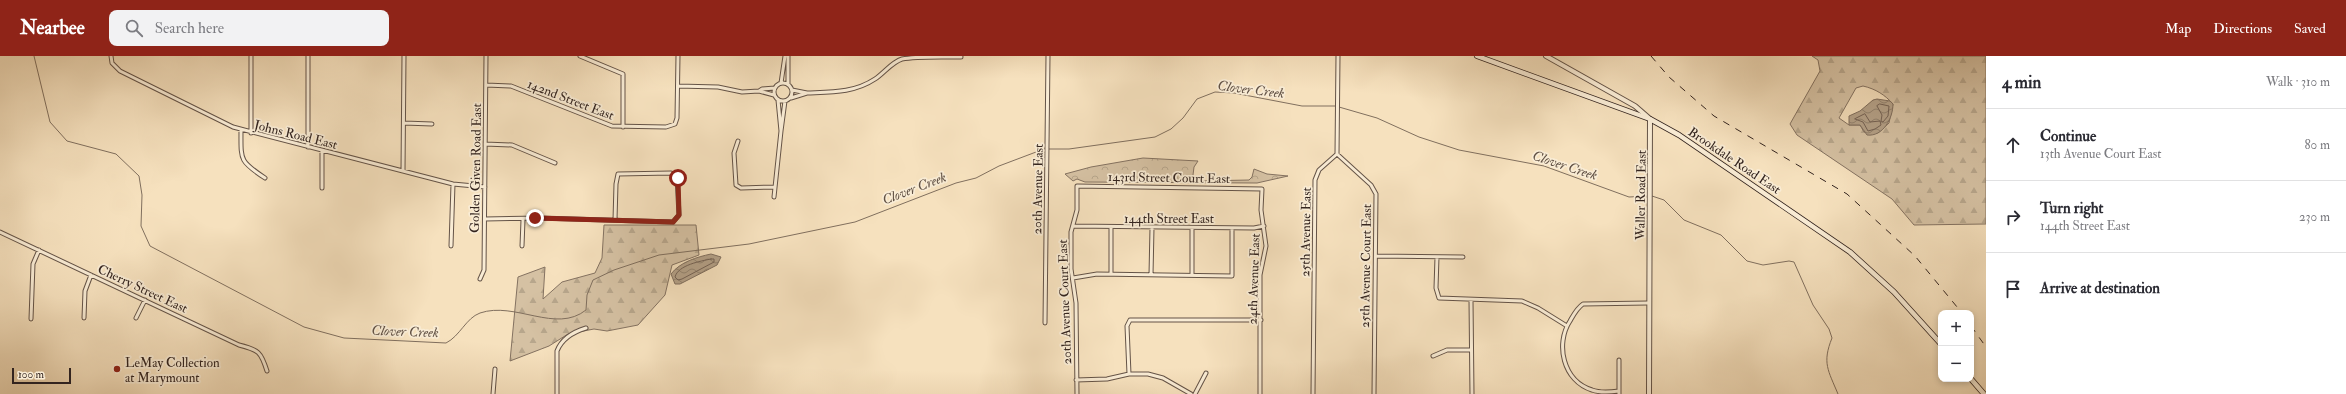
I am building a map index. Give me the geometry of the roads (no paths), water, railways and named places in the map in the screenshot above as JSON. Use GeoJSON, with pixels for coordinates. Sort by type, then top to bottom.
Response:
{"type":"FeatureCollection","features":[{"type":"Feature","properties":{"kind":"main road","name":"Brookdale Road East"},"geometry":{"type":"LineString","coordinates":[[1477,56],[1650,119],[1679,135],[1850,252],[1894,292],[1938,341]]}},
{"type":"Feature","properties":{"kind":"main road"},"geometry":{"type":"LineString","coordinates":[[1974,382],[1984,394]]}},
{"type":"Feature","properties":{"kind":"street","name":"Johns Road East"},"geometry":{"type":"LineString","coordinates":[[111,56],[114,66],[130,76],[241,130],[453,184],[484,187]]}},
{"type":"Feature","properties":{"kind":"street"},"geometry":{"type":"LineString","coordinates":[[251,56],[251,133]]}},
{"type":"Feature","properties":{"kind":"street"},"geometry":{"type":"LineString","coordinates":[[308,56],[308,147]]}},
{"type":"Feature","properties":{"kind":"street"},"geometry":{"type":"LineString","coordinates":[[402,171],[404,56]]}},
{"type":"Feature","properties":{"kind":"street","name":"Golden Given Road East"},"geometry":{"type":"LineString","coordinates":[[480,279],[484,270],[486,56]]}},
{"type":"Feature","properties":{"kind":"street"},"geometry":{"type":"LineString","coordinates":[[580,56],[620,72],[624,78],[623,127]]}},
{"type":"Feature","properties":{"kind":"street"},"geometry":{"type":"LineString","coordinates":[[678,56],[678,86],[713,86],[742,92],[759,91],[774,95],[778,100],[781,131]]}},
{"type":"Feature","properties":{"kind":"street"},"geometry":{"type":"LineString","coordinates":[[781,83],[785,56]]}},
{"type":"Feature","properties":{"kind":"street"},"geometry":{"type":"LineString","coordinates":[[788,56],[788,84],[792,90],[790,98]]}},
{"type":"Feature","properties":{"kind":"street","name":"20th Avenue East"},"geometry":{"type":"LineString","coordinates":[[1045,323],[1048,56]]}},
{"type":"Feature","properties":{"kind":"street"},"geometry":{"type":"LineString","coordinates":[[1337,154],[1338,56]]}},
{"type":"Feature","properties":{"kind":"street"},"geometry":{"type":"LineString","coordinates":[[1546,56],[1635,106],[1650,119]]}},
{"type":"Feature","properties":{"kind":"street"},"geometry":{"type":"LineString","coordinates":[[792,90],[807,92],[849,90],[869,83],[902,59],[923,57],[960,57]]}},
{"type":"Feature","properties":{"kind":"street"},"geometry":{"type":"LineString","coordinates":[[759,91],[762,89],[774,88],[781,83],[788,84]]}},
{"type":"Feature","properties":{"kind":"street","name":"142nd Street East"},"geometry":{"type":"LineString","coordinates":[[486,85],[511,86],[608,125],[623,127],[673,125],[677,118],[678,86]]}},
{"type":"Feature","properties":{"kind":"street"},"geometry":{"type":"LineString","coordinates":[[774,88],[774,95]]}},
{"type":"Feature","properties":{"kind":"street"},"geometry":{"type":"LineString","coordinates":[[778,100],[785,101],[807,92]]}},
{"type":"Feature","properties":{"kind":"street"},"geometry":{"type":"LineString","coordinates":[[774,197],[785,101]]}},
{"type":"Feature","properties":{"kind":"street","name":"Waller Road East"},"geometry":{"type":"LineString","coordinates":[[1649,394],[1648,303],[1650,119]]}},
{"type":"Feature","properties":{"kind":"street"},"geometry":{"type":"LineString","coordinates":[[404,123],[432,124]]}},
{"type":"Feature","properties":{"kind":"street"},"geometry":{"type":"LineString","coordinates":[[241,130],[242,160],[248,167],[265,178]]}},
{"type":"Feature","properties":{"kind":"street"},"geometry":{"type":"LineString","coordinates":[[738,141],[734,153],[736,185],[740,188],[774,187]]}},
{"type":"Feature","properties":{"kind":"street"},"geometry":{"type":"LineString","coordinates":[[485,144],[512,145],[555,163]]}},
{"type":"Feature","properties":{"kind":"street"},"geometry":{"type":"LineString","coordinates":[[322,151],[322,188]]}},
{"type":"Feature","properties":{"kind":"street","name":"25th Avenue Court East"},"geometry":{"type":"LineString","coordinates":[[1337,154],[1371,185],[1375,191],[1376,256],[1374,394]]}},
{"type":"Feature","properties":{"kind":"street","name":"25th Avenue East"},"geometry":{"type":"LineString","coordinates":[[1313,394],[1315,180],[1319,170],[1337,154]]}},
{"type":"Feature","properties":{"kind":"street"},"geometry":{"type":"LineString","coordinates":[[485,219],[523,220],[540,218],[671,222],[676,220],[679,215],[679,186],[676,175],[618,174],[616,184],[615,220]]}},
{"type":"Feature","properties":{"kind":"street"},"geometry":{"type":"LineString","coordinates":[[451,246],[453,184]]}},
{"type":"Feature","properties":{"kind":"street","name":"143rd Street Court East"},"geometry":{"type":"LineString","coordinates":[[1077,186],[1262,189]]}},
{"type":"Feature","properties":{"kind":"street","name":"20th Avenue Court East"},"geometry":{"type":"LineString","coordinates":[[1077,186],[1077,210],[1074,226],[1071,232],[1072,278],[1076,302],[1077,394]]}},
{"type":"Feature","properties":{"kind":"street","name":"24th Avenue East"},"geometry":{"type":"LineString","coordinates":[[1260,394],[1260,275],[1266,246],[1261,210],[1262,189]]}},
{"type":"Feature","properties":{"kind":"street"},"geometry":{"type":"LineString","coordinates":[[522,246],[523,220]]}},
{"type":"Feature","properties":{"kind":"street","name":"144th Street East"},"geometry":{"type":"LineString","coordinates":[[1074,226],[1152,228],[1254,228],[1264,226]]}},
{"type":"Feature","properties":{"kind":"street"},"geometry":{"type":"LineString","coordinates":[[1111,227],[1111,274]]}},
{"type":"Feature","properties":{"kind":"street"},"geometry":{"type":"LineString","coordinates":[[1151,275],[1152,228]]}},
{"type":"Feature","properties":{"kind":"street"},"geometry":{"type":"LineString","coordinates":[[1192,228],[1192,275]]}},
{"type":"Feature","properties":{"kind":"street"},"geometry":{"type":"LineString","coordinates":[[1072,278],[1111,274],[1232,276],[1232,228]]}},
{"type":"Feature","properties":{"kind":"street","name":"Cherry Street East"},"geometry":{"type":"LineString","coordinates":[[0,232],[239,345],[257,350],[262,356],[267,371]]}},
{"type":"Feature","properties":{"kind":"street"},"geometry":{"type":"LineString","coordinates":[[32,319],[32,264],[39,250]]}},
{"type":"Feature","properties":{"kind":"street"},"geometry":{"type":"LineString","coordinates":[[1376,256],[1463,257]]}},
{"type":"Feature","properties":{"kind":"street"},"geometry":{"type":"LineString","coordinates":[[1436,257],[1436,288],[1439,298],[1525,302],[1567,326]]}},
{"type":"Feature","properties":{"kind":"street"},"geometry":{"type":"LineString","coordinates":[[84,318],[85,291],[91,275]]}},
{"type":"Feature","properties":{"kind":"street"},"geometry":{"type":"LineString","coordinates":[[136,318],[145,300]]}},
{"type":"Feature","properties":{"kind":"street"},"geometry":{"type":"LineString","coordinates":[[1471,300],[1472,394]]}},
{"type":"Feature","properties":{"kind":"street"},"geometry":{"type":"LineString","coordinates":[[1619,360],[1619,392],[1594,391],[1586,388],[1574,378],[1563,357],[1564,336],[1567,326],[1580,306],[1588,303],[1648,303]]}},
{"type":"Feature","properties":{"kind":"street"},"geometry":{"type":"LineString","coordinates":[[1129,374],[1127,326],[1130,320],[1261,320]]}},
{"type":"Feature","properties":{"kind":"street"},"geometry":{"type":"LineString","coordinates":[[557,394],[557,351],[559,344],[572,333],[586,328]]}},
{"type":"Feature","properties":{"kind":"street"},"geometry":{"type":"LineString","coordinates":[[1433,356],[1447,350],[1471,350]]}},
{"type":"Feature","properties":{"kind":"street"},"geometry":{"type":"LineString","coordinates":[[493,394],[495,369]]}},
{"type":"Feature","properties":{"kind":"street"},"geometry":{"type":"LineString","coordinates":[[1076,380],[1107,379],[1140,373],[1157,376],[1191,394]]}},
{"type":"Feature","properties":{"kind":"street"},"geometry":{"type":"LineString","coordinates":[[1195,394],[1206,373]]}},
{"type":"Feature","properties":{"kind":"water"},"geometry":{"type":"Polygon","coordinates":[[[1877,99],[1890,101],[1893,104],[1893,109],[1889,120],[1882,130],[1873,135],[1867,135],[1860,125],[1849,125],[1849,116],[1860,111],[1873,100],[1877,99]]]}},
{"type":"Feature","properties":{"kind":"water"},"geometry":{"type":"Polygon","coordinates":[[[711,254],[721,257],[717,265],[680,284],[675,284],[671,274],[679,266],[711,254]]]}},
{"type":"Feature","properties":{"kind":"waterway","name":"Clover Creek"},"geometry":{"type":"LineString","coordinates":[[34,56],[50,122],[67,141],[116,154],[139,176],[142,195],[141,226],[150,246],[304,327],[344,338],[446,343],[451,340],[475,315],[493,310],[549,318],[562,319],[574,317],[586,310],[587,295],[593,280],[614,270],[659,255],[749,244],[855,222],[956,183],[976,178],[999,166],[1044,149],[1069,149],[1155,137],[1171,129],[1183,118],[1197,99],[1215,92],[1234,93],[1302,106],[1336,106]]}},
{"type":"Feature","properties":{"kind":"waterway","name":"Clover Creek"},"geometry":{"type":"LineString","coordinates":[[1339,107],[1377,118],[1419,137],[1459,150],[1544,166],[1629,197],[1649,196]]}},
{"type":"Feature","properties":{"kind":"waterway","name":"Clover Creek"},"geometry":{"type":"LineString","coordinates":[[1652,196],[1664,200],[1684,220],[1721,235],[1747,261],[1763,265],[1789,261],[1794,262],[1813,305],[1829,329],[1832,338],[1827,354],[1827,360],[1831,379],[1838,394]]}},
{"type":"Feature","properties":{"kind":"railway"},"geometry":{"type":"LineString","coordinates":[[1651,56],[1669,77],[1714,116],[1847,194],[1915,256],[1960,310]]}},
{"type":"Feature","properties":{"kind":"railway"},"geometry":{"type":"LineString","coordinates":[[1974,330],[1986,347]]}},
{"type":"Feature","properties":{"kind":"place","name":"LeMay Collection at Marymount"},"geometry":{"type":"Point","coordinates":[117,369]}}]}
